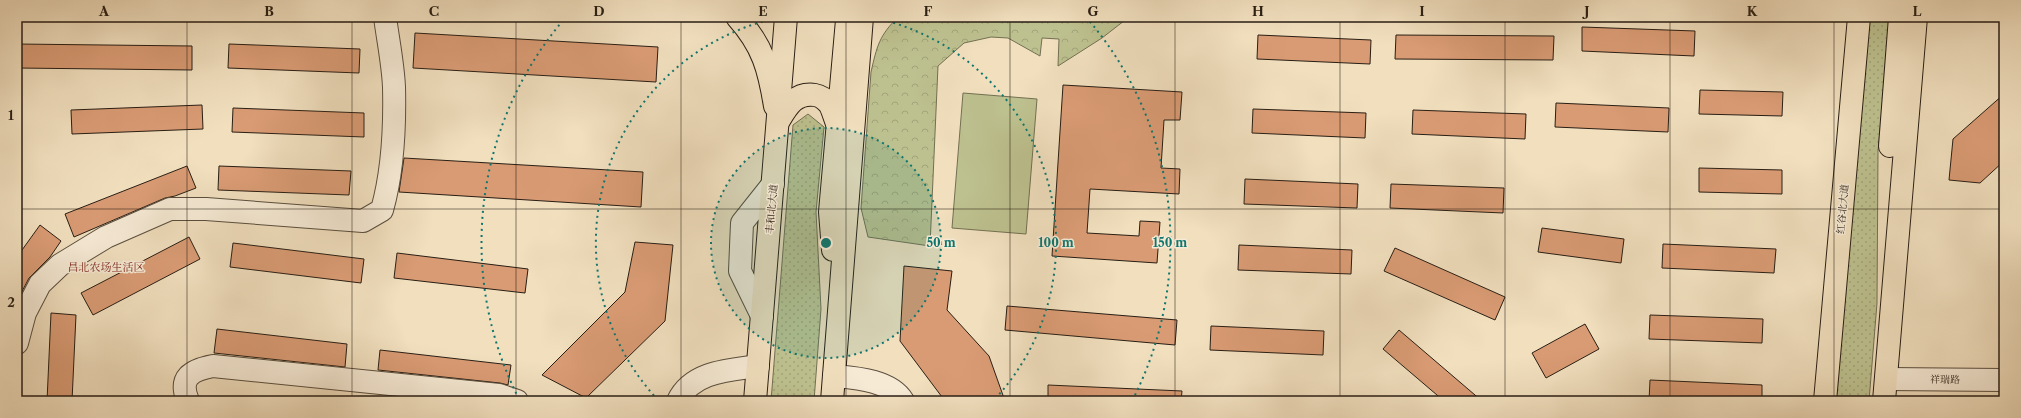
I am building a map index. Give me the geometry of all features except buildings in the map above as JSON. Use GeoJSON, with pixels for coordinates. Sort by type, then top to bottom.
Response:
{"type":"FeatureCollection","features":[{"type":"Feature","properties":{"kind":"main road"},"geometry":{"type":"LineString","coordinates":[[737,17],[746,27],[762,52],[769,70],[778,122]]}},
{"type":"Feature","properties":{"kind":"main road","name":"丰和北大道"},"geometry":{"type":"LineString","coordinates":[[755,401],[786,17]]}},
{"type":"Feature","properties":{"kind":"main road"},"geometry":{"type":"LineString","coordinates":[[839,311],[830,212],[847,17]]}},
{"type":"Feature","properties":{"kind":"main road"},"geometry":{"type":"LineString","coordinates":[[832,401],[862,17]]}},
{"type":"Feature","properties":{"kind":"main road","name":"红谷北大道"},"geometry":{"type":"LineString","coordinates":[[1824,401],[1859,17]]}},
{"type":"Feature","properties":{"kind":"main road"},"geometry":{"type":"LineString","coordinates":[[1894,281],[1890,152],[1900,17]]}},
{"type":"Feature","properties":{"kind":"main road"},"geometry":{"type":"LineString","coordinates":[[1884,401],[1916,17]]}},
{"type":"Feature","properties":{"kind":"main road"},"geometry":{"type":"LineString","coordinates":[[778,122],[788,105],[798,97],[808,94],[821,96],[830,105],[838,126]]}},
{"type":"Feature","properties":{"kind":"street"},"geometry":{"type":"LineString","coordinates":[[17,343],[25,313],[40,284],[60,265],[106,237],[170,209],[206,209],[363,221],[382,210],[389,179],[393,140],[394,86],[385,17]]}},
{"type":"Feature","properties":{"kind":"street"},"geometry":{"type":"LineString","coordinates":[[188,401],[184,390],[188,376],[196,369],[213,366],[499,395],[517,401]]}},
{"type":"Feature","properties":{"kind":"street"},"geometry":{"type":"LineString","coordinates":[[678,401],[694,382],[716,372],[758,366]]}},
{"type":"Feature","properties":{"kind":"street"},"geometry":{"type":"LineString","coordinates":[[834,376],[872,382],[892,390],[900,396],[903,401]]}},
{"type":"Feature","properties":{"kind":"street","name":"祥瑞路"},"geometry":{"type":"LineString","coordinates":[[1886,379],[2004,380]]}},
{"type":"Feature","properties":{"kind":"green space"},"geometry":{"type":"Polygon","coordinates":[[[898,17],[1129,17],[1102,38],[1058,66],[1059,39],[1042,38],[1040,56],[1008,38],[991,37],[964,43],[938,66],[930,246],[868,237],[861,208],[871,72],[880,42],[887,30],[898,17]]]}},
{"type":"Feature","properties":{"kind":"green space"},"geometry":{"type":"Polygon","coordinates":[[[1862,17],[1891,17],[1878,151],[1877,303],[1869,401],[1830,401],[1862,17]]]}},
{"type":"Feature","properties":{"kind":"green space"},"geometry":{"type":"Polygon","coordinates":[[[963,93],[1037,99],[1026,234],[952,228],[963,93]]]}},
{"type":"Feature","properties":{"kind":"green space"},"geometry":{"type":"Polygon","coordinates":[[[808,114],[824,127],[816,212],[821,309],[814,401],[771,401],[793,125],[808,114]]]}},
{"type":"Feature","properties":{"kind":"district","name":"昌北农场生活区"},"geometry":{"type":"Point","coordinates":[106,267]}}]}
